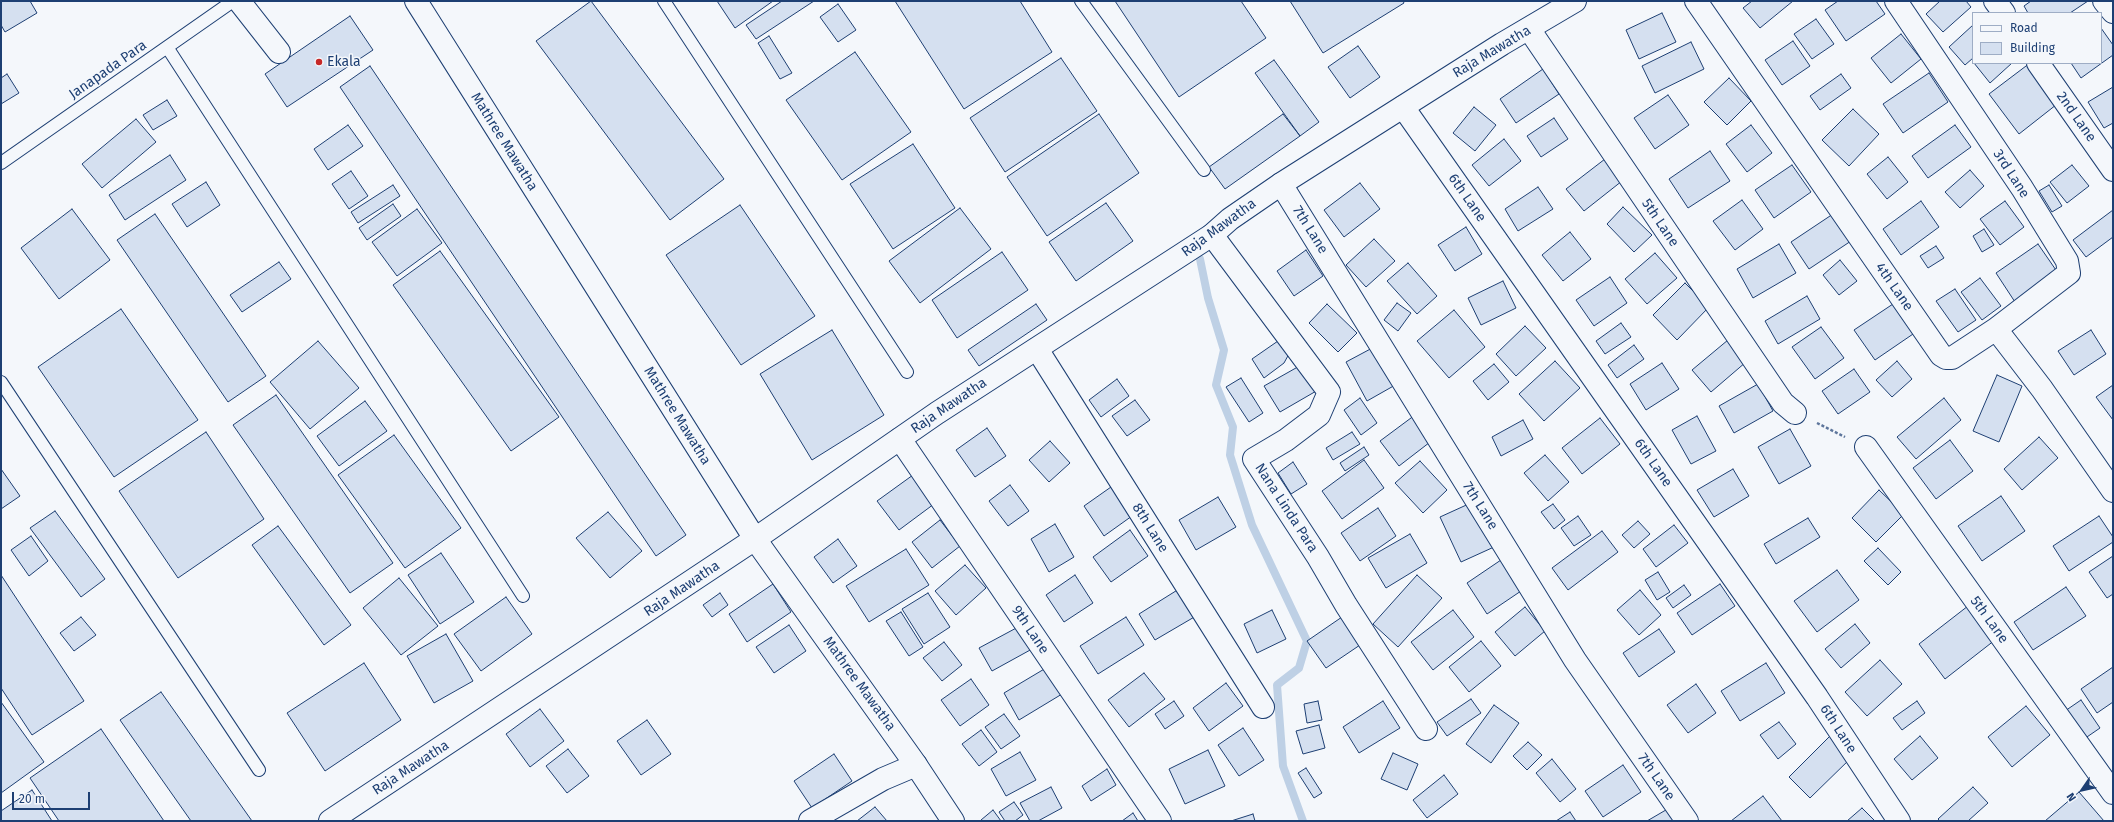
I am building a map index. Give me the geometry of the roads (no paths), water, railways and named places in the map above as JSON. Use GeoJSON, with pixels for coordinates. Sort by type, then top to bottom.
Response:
{"type":"FeatureCollection","features":[{"type":"Feature","properties":{"kind":"street"},"geometry":{"type":"LineString","coordinates":[[239,1],[278,52]]}},
{"type":"Feature","properties":{"kind":"street","name":"Raja Mawatha"},"geometry":{"type":"LineString","coordinates":[[330,821],[755,539],[937,412],[1212,235],[1230,219],[1281,184],[1575,1]]}},
{"type":"Feature","properties":{"kind":"street","name":"4th Lane"},"geometry":{"type":"LineString","coordinates":[[1696,1],[1941,355],[1946,358],[1952,358],[1996,329]]}},
{"type":"Feature","properties":{"kind":"street","name":"3rd Lane"},"geometry":{"type":"LineString","coordinates":[[1896,1],[2022,188],[2067,261],[2069,273],[1996,329]]}},
{"type":"Feature","properties":{"kind":"street"},"geometry":{"type":"LineString","coordinates":[[1995,1],[2003,12]]}},
{"type":"Feature","properties":{"kind":"street"},"geometry":{"type":"LineString","coordinates":[[2104,1],[2113,12]]}},
{"type":"Feature","properties":{"kind":"street","name":"Mathree Mawatha"},"geometry":{"type":"LineString","coordinates":[[423,3],[755,539],[916,765],[953,821]]}},
{"type":"Feature","properties":{"kind":"street","name":"5th Lane"},"geometry":{"type":"LineString","coordinates":[[1529,29],[1783,403],[1795,413]]}},
{"type":"Feature","properties":{"kind":"street","name":"2nd Lane"},"geometry":{"type":"LineString","coordinates":[[2039,64],[2113,170]]}},
{"type":"Feature","properties":{"kind":"street","name":"6th Lane"},"geometry":{"type":"LineString","coordinates":[[1403,108],[1813,691],[1899,821]]}},
{"type":"Feature","properties":{"kind":"street","name":"7th Lane"},"geometry":{"type":"LineString","coordinates":[[1281,184],[1575,660],[1687,821]]}},
{"type":"Feature","properties":{"kind":"street","name":"Nana Linda Para"},"geometry":{"type":"LineString","coordinates":[[1212,235],[1328,392],[1319,415],[1286,440],[1254,459],[1318,557],[1346,605],[1426,729]]}},
{"type":"Feature","properties":{"kind":"street"},"geometry":{"type":"LineString","coordinates":[[1996,329],[2042,389],[2113,490]]}},
{"type":"Feature","properties":{"kind":"street","name":"8th Lane"},"geometry":{"type":"LineString","coordinates":[[1037,349],[1263,707]]}},
{"type":"Feature","properties":{"kind":"street","name":"9th Lane"},"geometry":{"type":"LineString","coordinates":[[900,439],[1160,821]]}},
{"type":"Feature","properties":{"kind":"street","name":"5th Lane"},"geometry":{"type":"LineString","coordinates":[[1866,447],[2113,794]]}},
{"type":"Feature","properties":{"kind":"street"},"geometry":{"type":"LineString","coordinates":[[810,821],[883,779],[916,765]]}},
{"type":"Feature","properties":{"kind":"lane","name":"Janapada Para"},"geometry":{"type":"LineString","coordinates":[[1,163],[233,1]]}},
{"type":"Feature","properties":{"kind":"lane"},"geometry":{"type":"LineString","coordinates":[[664,1],[907,372]]}},
{"type":"Feature","properties":{"kind":"lane"},"geometry":{"type":"LineString","coordinates":[[1081,1],[1204,170]]}},
{"type":"Feature","properties":{"kind":"lane"},"geometry":{"type":"LineString","coordinates":[[167,47],[523,596]]}},
{"type":"Feature","properties":{"kind":"lane"},"geometry":{"type":"LineString","coordinates":[[1,382],[259,770]]}},
{"type":"Feature","properties":{"kind":"waterway"},"geometry":{"type":"LineString","coordinates":[[1200,259],[1208,298],[1224,350],[1216,385],[1233,427],[1230,455],[1252,525],[1307,641],[1299,668],[1277,685],[1283,766],[1303,821]]}},
{"type":"Feature","properties":{"kind":"place","name":"Ekala"},"geometry":{"type":"Point","coordinates":[319,62]}}]}
